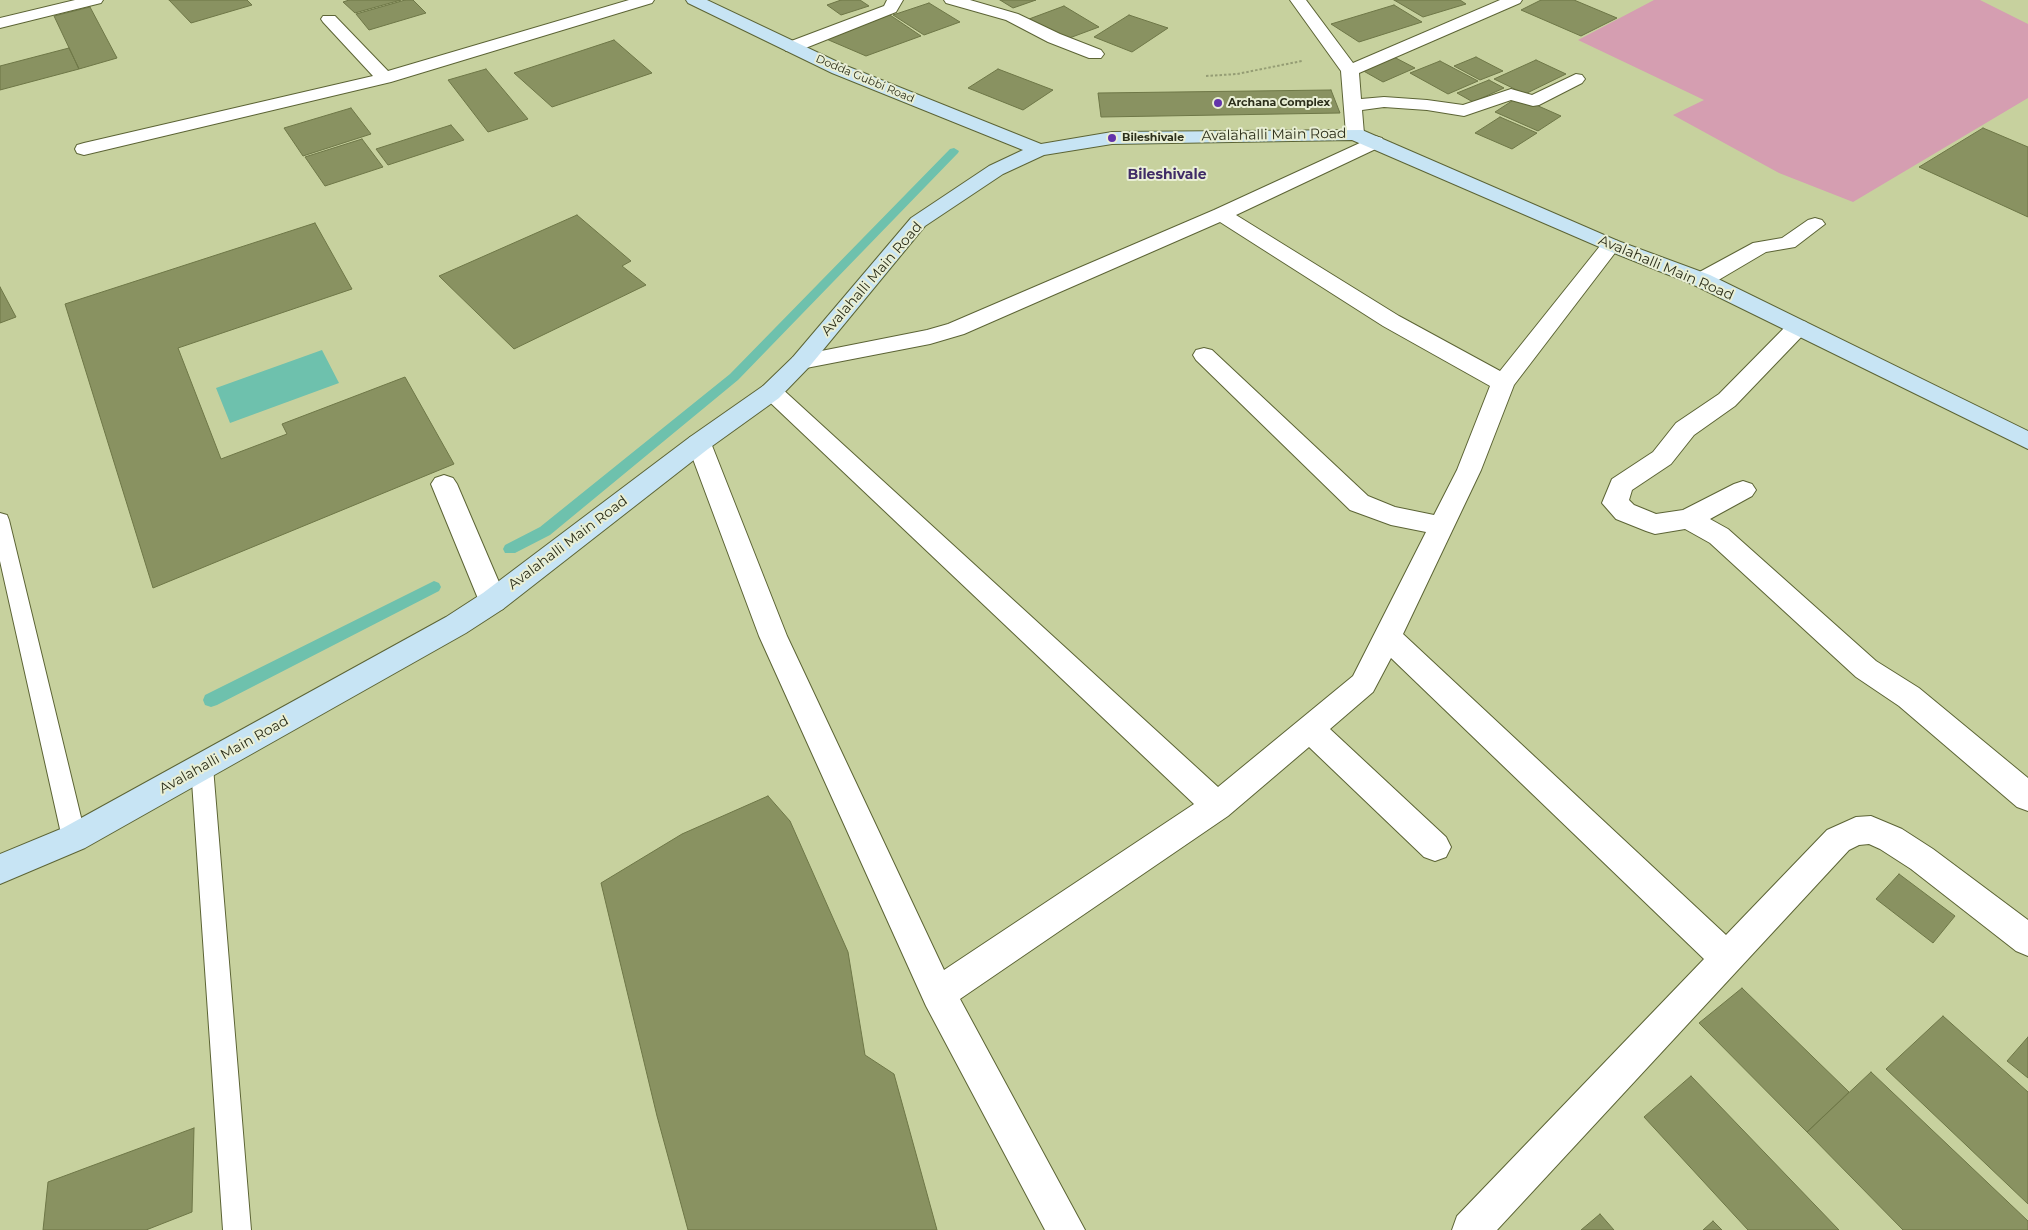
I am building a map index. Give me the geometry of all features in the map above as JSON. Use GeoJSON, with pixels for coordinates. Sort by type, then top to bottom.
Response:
{"type":"FeatureCollection","features":[{"type":"Feature","properties":{"kind":"main road","name":"Dodda Gubbi Road"},"geometry":{"type":"LineString","coordinates":[[703,2],[792,48],[838,69],[1039,150]]}},
{"type":"Feature","properties":{"kind":"main road","name":"Avalahalli Main Road"},"geometry":{"type":"LineString","coordinates":[[0,869],[74,838],[456,625],[493,601],[700,443],[771,392],[801,362],[918,222],[996,170],[1039,150],[1112,138],[1365,138],[1611,245],[1702,280],[2028,441]]}},
{"type":"Feature","properties":{"kind":"street"},"geometry":{"type":"LineString","coordinates":[[0,24],[95,0]]}},
{"type":"Feature","properties":{"kind":"street"},"geometry":{"type":"LineString","coordinates":[[84,149],[386,78],[646,0]]}},
{"type":"Feature","properties":{"kind":"street"},"geometry":{"type":"LineString","coordinates":[[792,48],[890,9],[898,0]]}},
{"type":"Feature","properties":{"kind":"street"},"geometry":{"type":"LineString","coordinates":[[952,0],[1012,16],[1054,38],[1095,54]]}},
{"type":"Feature","properties":{"kind":"street"},"geometry":{"type":"LineString","coordinates":[[801,362],[930,337],[956,330],[1221,214],[1365,138],[1353,105],[1350,71],[1298,0]]}},
{"type":"Feature","properties":{"kind":"street"},"geometry":{"type":"LineString","coordinates":[[1350,71],[1514,0]]}},
{"type":"Feature","properties":{"kind":"street"},"geometry":{"type":"LineString","coordinates":[[329,19],[386,78]]}},
{"type":"Feature","properties":{"kind":"street"},"geometry":{"type":"LineString","coordinates":[[1353,105],[1384,102],[1427,104],[1464,110],[1511,94],[1532,101],[1576,79]]}},
{"type":"Feature","properties":{"kind":"street"},"geometry":{"type":"LineString","coordinates":[[1221,214],[1391,320],[1503,383]]}},
{"type":"Feature","properties":{"kind":"street"},"geometry":{"type":"LineString","coordinates":[[1702,280],[1760,247],[1788,243],[1814,224]]}},
{"type":"Feature","properties":{"kind":"street"},"geometry":{"type":"LineString","coordinates":[[938,994],[1217,806],[1363,684],[1388,637],[1469,470],[1503,383],[1611,245]]}},
{"type":"Feature","properties":{"kind":"street"},"geometry":{"type":"LineString","coordinates":[[1743,490],[1688,518],[1655,524],[1625,512],[1615,503],[1621,485],[1662,458],[1685,429],[1727,400],[1798,327]]}},
{"type":"Feature","properties":{"kind":"street"},"geometry":{"type":"LineString","coordinates":[[1204,355],[1359,503],[1391,516],[1442,526]]}},
{"type":"Feature","properties":{"kind":"street"},"geometry":{"type":"LineString","coordinates":[[771,392],[1217,806]]}},
{"type":"Feature","properties":{"kind":"street"},"geometry":{"type":"LineString","coordinates":[[700,443],[773,636],[938,994],[1066,1230]]}},
{"type":"Feature","properties":{"kind":"street"},"geometry":{"type":"LineString","coordinates":[[444,484],[493,601]]}},
{"type":"Feature","properties":{"kind":"street"},"geometry":{"type":"LineString","coordinates":[[1688,518],[1719,536],[1866,669],[1909,697],[2028,797]]}},
{"type":"Feature","properties":{"kind":"street"},"geometry":{"type":"LineString","coordinates":[[1388,637],[1727,958]]}},
{"type":"Feature","properties":{"kind":"street"},"geometry":{"type":"LineString","coordinates":[[1310,729],[1435,847]]}},
{"type":"Feature","properties":{"kind":"street"},"geometry":{"type":"LineString","coordinates":[[1470,1230],[1838,840],[1856,831],[1871,830],[1891,839],[1922,859],[2028,940]]}},
{"type":"Feature","properties":{"kind":"lane"},"geometry":{"type":"LineString","coordinates":[[0,520],[74,838]]}},
{"type":"Feature","properties":{"kind":"lane"},"geometry":{"type":"LineString","coordinates":[[202,767],[237,1230]]}},
{"type":"Feature","properties":{"kind":"path"},"geometry":{"type":"LineString","coordinates":[[1206,76],[1238,74],[1337,54]]}},
{"type":"Feature","properties":{"kind":"shaded area"},"geometry":{"type":"Polygon","coordinates":[[[1654,0],[1980,0],[2028,24],[2028,98],[1853,202],[1779,173],[1673,115],[1704,100],[1578,40],[1654,0]]]}},
{"type":"Feature","properties":{"kind":"water"},"geometry":{"type":"Polygon","coordinates":[[[322,350],[339,383],[230,423],[216,388],[322,350]]]}},
{"type":"Feature","properties":{"kind":"building"},"geometry":{"type":"Polygon","coordinates":[[[169,0],[247,0],[252,5],[191,23],[169,0]]]}},
{"type":"Feature","properties":{"kind":"building"},"geometry":{"type":"Polygon","coordinates":[[[349,0],[401,0],[355,13],[343,2],[349,0]]]}},
{"type":"Feature","properties":{"kind":"building"},"geometry":{"type":"Polygon","coordinates":[[[405,0],[413,0],[426,13],[369,30],[356,14],[405,0]]]}},
{"type":"Feature","properties":{"kind":"building"},"geometry":{"type":"Polygon","coordinates":[[[841,0],[860,0],[869,6],[841,15],[827,5],[841,0]]]}},
{"type":"Feature","properties":{"kind":"building"},"geometry":{"type":"Polygon","coordinates":[[[1000,0],[1036,0],[1013,8],[1000,0]]]}},
{"type":"Feature","properties":{"kind":"building"},"geometry":{"type":"Polygon","coordinates":[[[1394,0],[1460,0],[1466,4],[1423,17],[1394,0]]]}},
{"type":"Feature","properties":{"kind":"building"},"geometry":{"type":"Polygon","coordinates":[[[1541,0],[1574,0],[1617,18],[1581,36],[1521,10],[1541,0]]]}},
{"type":"Feature","properties":{"kind":"building"},"geometry":{"type":"Polygon","coordinates":[[[929,3],[960,22],[924,35],[893,15],[929,3]]]}},
{"type":"Feature","properties":{"kind":"building"},"geometry":{"type":"Polygon","coordinates":[[[1394,5],[1422,22],[1359,42],[1331,24],[1394,5]]]}},
{"type":"Feature","properties":{"kind":"building"},"geometry":{"type":"Polygon","coordinates":[[[1064,6],[1099,27],[1064,40],[1029,19],[1064,6]]]}},
{"type":"Feature","properties":{"kind":"building"},"geometry":{"type":"Polygon","coordinates":[[[90,7],[117,58],[79,69],[54,16],[90,7]]]}},
{"type":"Feature","properties":{"kind":"building"},"geometry":{"type":"Polygon","coordinates":[[[890,15],[921,36],[866,56],[824,38],[890,15]]]}},
{"type":"Feature","properties":{"kind":"building"},"geometry":{"type":"Polygon","coordinates":[[[1129,15],[1168,28],[1132,52],[1094,37],[1129,15]]]}},
{"type":"Feature","properties":{"kind":"building"},"geometry":{"type":"Polygon","coordinates":[[[614,40],[652,73],[552,107],[514,73],[614,40]]]}},
{"type":"Feature","properties":{"kind":"building"},"geometry":{"type":"Polygon","coordinates":[[[69,48],[79,69],[0,90],[0,66],[69,48]]]}},
{"type":"Feature","properties":{"kind":"building"},"geometry":{"type":"Polygon","coordinates":[[[1392,56],[1415,68],[1383,82],[1360,69],[1392,56]]]}},
{"type":"Feature","properties":{"kind":"building"},"geometry":{"type":"Polygon","coordinates":[[[1476,57],[1503,71],[1480,80],[1454,66],[1476,57]]]}},
{"type":"Feature","properties":{"kind":"building"},"geometry":{"type":"Polygon","coordinates":[[[1536,60],[1566,74],[1525,94],[1494,79],[1536,60]]]}},
{"type":"Feature","properties":{"kind":"building"},"geometry":{"type":"Polygon","coordinates":[[[1440,61],[1478,81],[1448,94],[1410,73],[1440,61]]]}},
{"type":"Feature","properties":{"kind":"building"},"geometry":{"type":"Polygon","coordinates":[[[486,69],[528,119],[488,132],[448,80],[486,69]]]}},
{"type":"Feature","properties":{"kind":"building"},"geometry":{"type":"Polygon","coordinates":[[[998,69],[1053,90],[1023,110],[968,88],[998,69]]]}},
{"type":"Feature","properties":{"kind":"building"},"geometry":{"type":"Polygon","coordinates":[[[1489,80],[1504,88],[1473,102],[1457,93],[1489,80]]]}},
{"type":"Feature","properties":{"kind":"building","name":"Archana Complex"},"geometry":{"type":"Polygon","coordinates":[[[1331,90],[1340,113],[1101,117],[1098,93],[1331,90]]]}},
{"type":"Feature","properties":{"kind":"building"},"geometry":{"type":"Polygon","coordinates":[[[1518,97],[1561,116],[1538,131],[1495,112],[1518,97]]]}},
{"type":"Feature","properties":{"kind":"building"},"geometry":{"type":"Polygon","coordinates":[[[351,108],[371,134],[303,156],[284,128],[351,108]]]}},
{"type":"Feature","properties":{"kind":"building"},"geometry":{"type":"Polygon","coordinates":[[[1500,117],[1537,133],[1512,149],[1475,133],[1500,117]]]}},
{"type":"Feature","properties":{"kind":"building"},"geometry":{"type":"Polygon","coordinates":[[[451,125],[464,140],[388,165],[376,149],[451,125]]]}},
{"type":"Feature","properties":{"kind":"building"},"geometry":{"type":"Polygon","coordinates":[[[1983,128],[2028,147],[2028,217],[1919,167],[1983,128]]]}},
{"type":"Feature","properties":{"kind":"building"},"geometry":{"type":"Polygon","coordinates":[[[362,139],[383,167],[325,186],[305,157],[362,139]]]}},
{"type":"Feature","properties":{"kind":"building"},"geometry":{"type":"Polygon","coordinates":[[[577,215],[631,261],[622,266],[646,285],[514,349],[439,276],[577,215]]]}},
{"type":"Feature","properties":{"kind":"building"},"geometry":{"type":"Polygon","coordinates":[[[315,223],[352,289],[178,348],[221,459],[287,434],[282,424],[405,377],[454,464],[153,588],[65,304],[315,223]]]}},
{"type":"Feature","properties":{"kind":"building"},"geometry":{"type":"Polygon","coordinates":[[[0,287],[16,317],[0,323],[0,287]]]}},
{"type":"Feature","properties":{"kind":"building"},"geometry":{"type":"Polygon","coordinates":[[[768,796],[790,821],[848,952],[865,1055],[894,1074],[937,1230],[688,1230],[657,1116],[601,883],[682,834],[768,796]]]}},
{"type":"Feature","properties":{"kind":"building"},"geometry":{"type":"Polygon","coordinates":[[[1899,874],[1955,916],[1933,943],[1876,899],[1899,874]]]}},
{"type":"Feature","properties":{"kind":"building"},"geometry":{"type":"Polygon","coordinates":[[[1742,988],[1849,1092],[1807,1132],[1699,1023],[1742,988]]]}},
{"type":"Feature","properties":{"kind":"building"},"geometry":{"type":"Polygon","coordinates":[[[1943,1016],[2028,1092],[2028,1204],[1886,1069],[1943,1016]]]}},
{"type":"Feature","properties":{"kind":"building"},"geometry":{"type":"Polygon","coordinates":[[[2028,1037],[2028,1078],[2007,1061],[2028,1037]]]}},
{"type":"Feature","properties":{"kind":"building"},"geometry":{"type":"Polygon","coordinates":[[[1871,1072],[2028,1221],[2028,1230],[1903,1230],[1807,1132],[1871,1072]]]}},
{"type":"Feature","properties":{"kind":"building"},"geometry":{"type":"Polygon","coordinates":[[[1691,1076],[1839,1230],[1748,1230],[1644,1117],[1691,1076]]]}},
{"type":"Feature","properties":{"kind":"building"},"geometry":{"type":"Polygon","coordinates":[[[194,1128],[192,1212],[146,1230],[43,1230],[48,1182],[194,1128]]]}},
{"type":"Feature","properties":{"kind":"building"},"geometry":{"type":"Polygon","coordinates":[[[1600,1214],[1614,1230],[1581,1230],[1600,1214]]]}},
{"type":"Feature","properties":{"kind":"building"},"geometry":{"type":"Polygon","coordinates":[[[1713,1221],[1722,1230],[1703,1230],[1713,1221]]]}},
{"type":"Feature","properties":{"kind":"waterway"},"geometry":{"type":"LineString","coordinates":[[510,549],[545,531],[734,377],[954,151]]}},
{"type":"Feature","properties":{"kind":"waterway"},"geometry":{"type":"LineString","coordinates":[[211,700],[434,587]]}},
{"type":"Feature","properties":{"kind":"place","name":"Archana Complex"},"geometry":{"type":"Point","coordinates":[1218,103]}},
{"type":"Feature","properties":{"kind":"place","name":"Bileshivale"},"geometry":{"type":"Point","coordinates":[1112,138]}},
{"type":"Feature","properties":{"kind":"district","name":"Bileshivale"},"geometry":{"type":"Point","coordinates":[1167,175]}}]}
